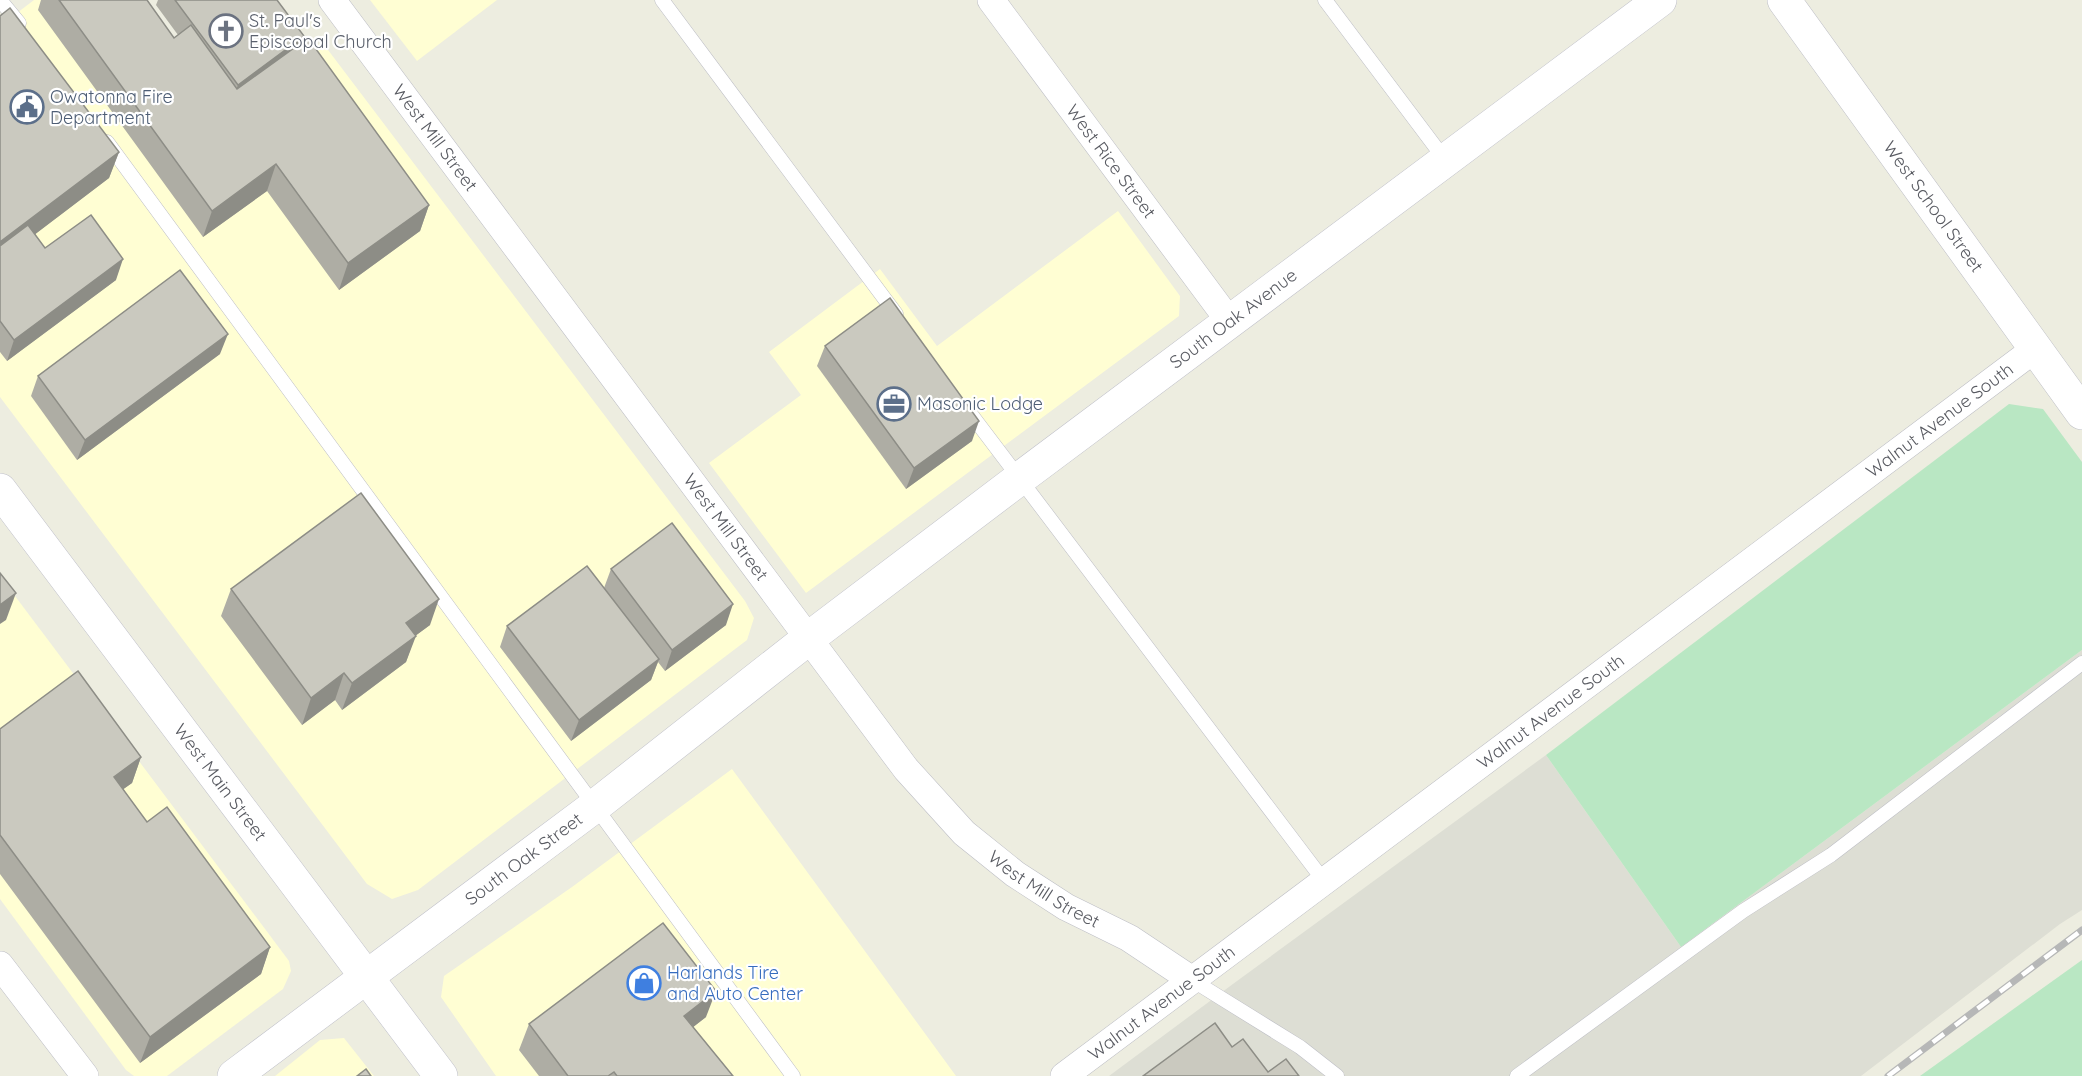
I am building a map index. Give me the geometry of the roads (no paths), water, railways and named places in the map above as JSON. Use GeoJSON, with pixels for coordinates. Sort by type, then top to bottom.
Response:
{"type":"FeatureCollection","features":[{"type":"Feature","properties":{"kind":"main road","name":"South Oak Avenue"},"geometry":{"type":"LineString","coordinates":[[809,638],[1660,0]]}},
{"type":"Feature","properties":{"kind":"main road","name":"West School Street"},"geometry":{"type":"LineString","coordinates":[[1784,0],[2082,413]]}},
{"type":"Feature","properties":{"kind":"main road","name":"West Main Street"},"geometry":{"type":"LineString","coordinates":[[0,490],[441,1076]]}},
{"type":"Feature","properties":{"kind":"main road","name":"South Oak Street"},"geometry":{"type":"LineString","coordinates":[[234,1076],[595,806],[809,638]]}},
{"type":"Feature","properties":{"kind":"street","name":"West Mill Street"},"geometry":{"type":"LineString","coordinates":[[332,0],[906,769],[964,833],[1015,874],[1066,907],[1129,939],[1192,980]]}},
{"type":"Feature","properties":{"kind":"street","name":"West Rice Street"},"geometry":{"type":"LineString","coordinates":[[991,0],[1230,322]]}},
{"type":"Feature","properties":{"kind":"street","name":"Walnut Avenue South"},"geometry":{"type":"LineString","coordinates":[[1064,1076],[2035,349]]}},
{"type":"Feature","properties":{"kind":"street"},"geometry":{"type":"LineString","coordinates":[[0,965],[85,1076]]}},
{"type":"Feature","properties":{"kind":"lane"},"geometry":{"type":"LineString","coordinates":[[0,0],[30,38]]}},
{"type":"Feature","properties":{"kind":"lane"},"geometry":{"type":"LineString","coordinates":[[662,0],[905,326]]}},
{"type":"Feature","properties":{"kind":"lane"},"geometry":{"type":"LineString","coordinates":[[1325,0],[1446,161]]}},
{"type":"Feature","properties":{"kind":"lane"},"geometry":{"type":"LineString","coordinates":[[100,133],[794,1076]]}},
{"type":"Feature","properties":{"kind":"lane"},"geometry":{"type":"LineString","coordinates":[[962,402],[1324,881]]}},
{"type":"Feature","properties":{"kind":"lane"},"geometry":{"type":"LineString","coordinates":[[1517,1076],[1743,910],[1831,855],[2082,663]]}},
{"type":"Feature","properties":{"kind":"lane"},"geometry":{"type":"LineString","coordinates":[[1192,980],[1300,1047],[1337,1076]]}},
{"type":"Feature","properties":{"kind":"railway"},"geometry":{"type":"LineString","coordinates":[[1888,1076],[2082,930]]}},
{"type":"Feature","properties":{"kind":"place","name":"St. Paul's Episcopal Church"},"geometry":{"type":"Point","coordinates":[226,31]}},
{"type":"Feature","properties":{"kind":"place","name":"Owatonna Fire Department"},"geometry":{"type":"Point","coordinates":[27,107]}},
{"type":"Feature","properties":{"kind":"place","name":"Masonic Lodge"},"geometry":{"type":"Point","coordinates":[894,404]}},
{"type":"Feature","properties":{"kind":"place","name":"Harlands Tire and Auto Center"},"geometry":{"type":"Point","coordinates":[644,983]}}]}
